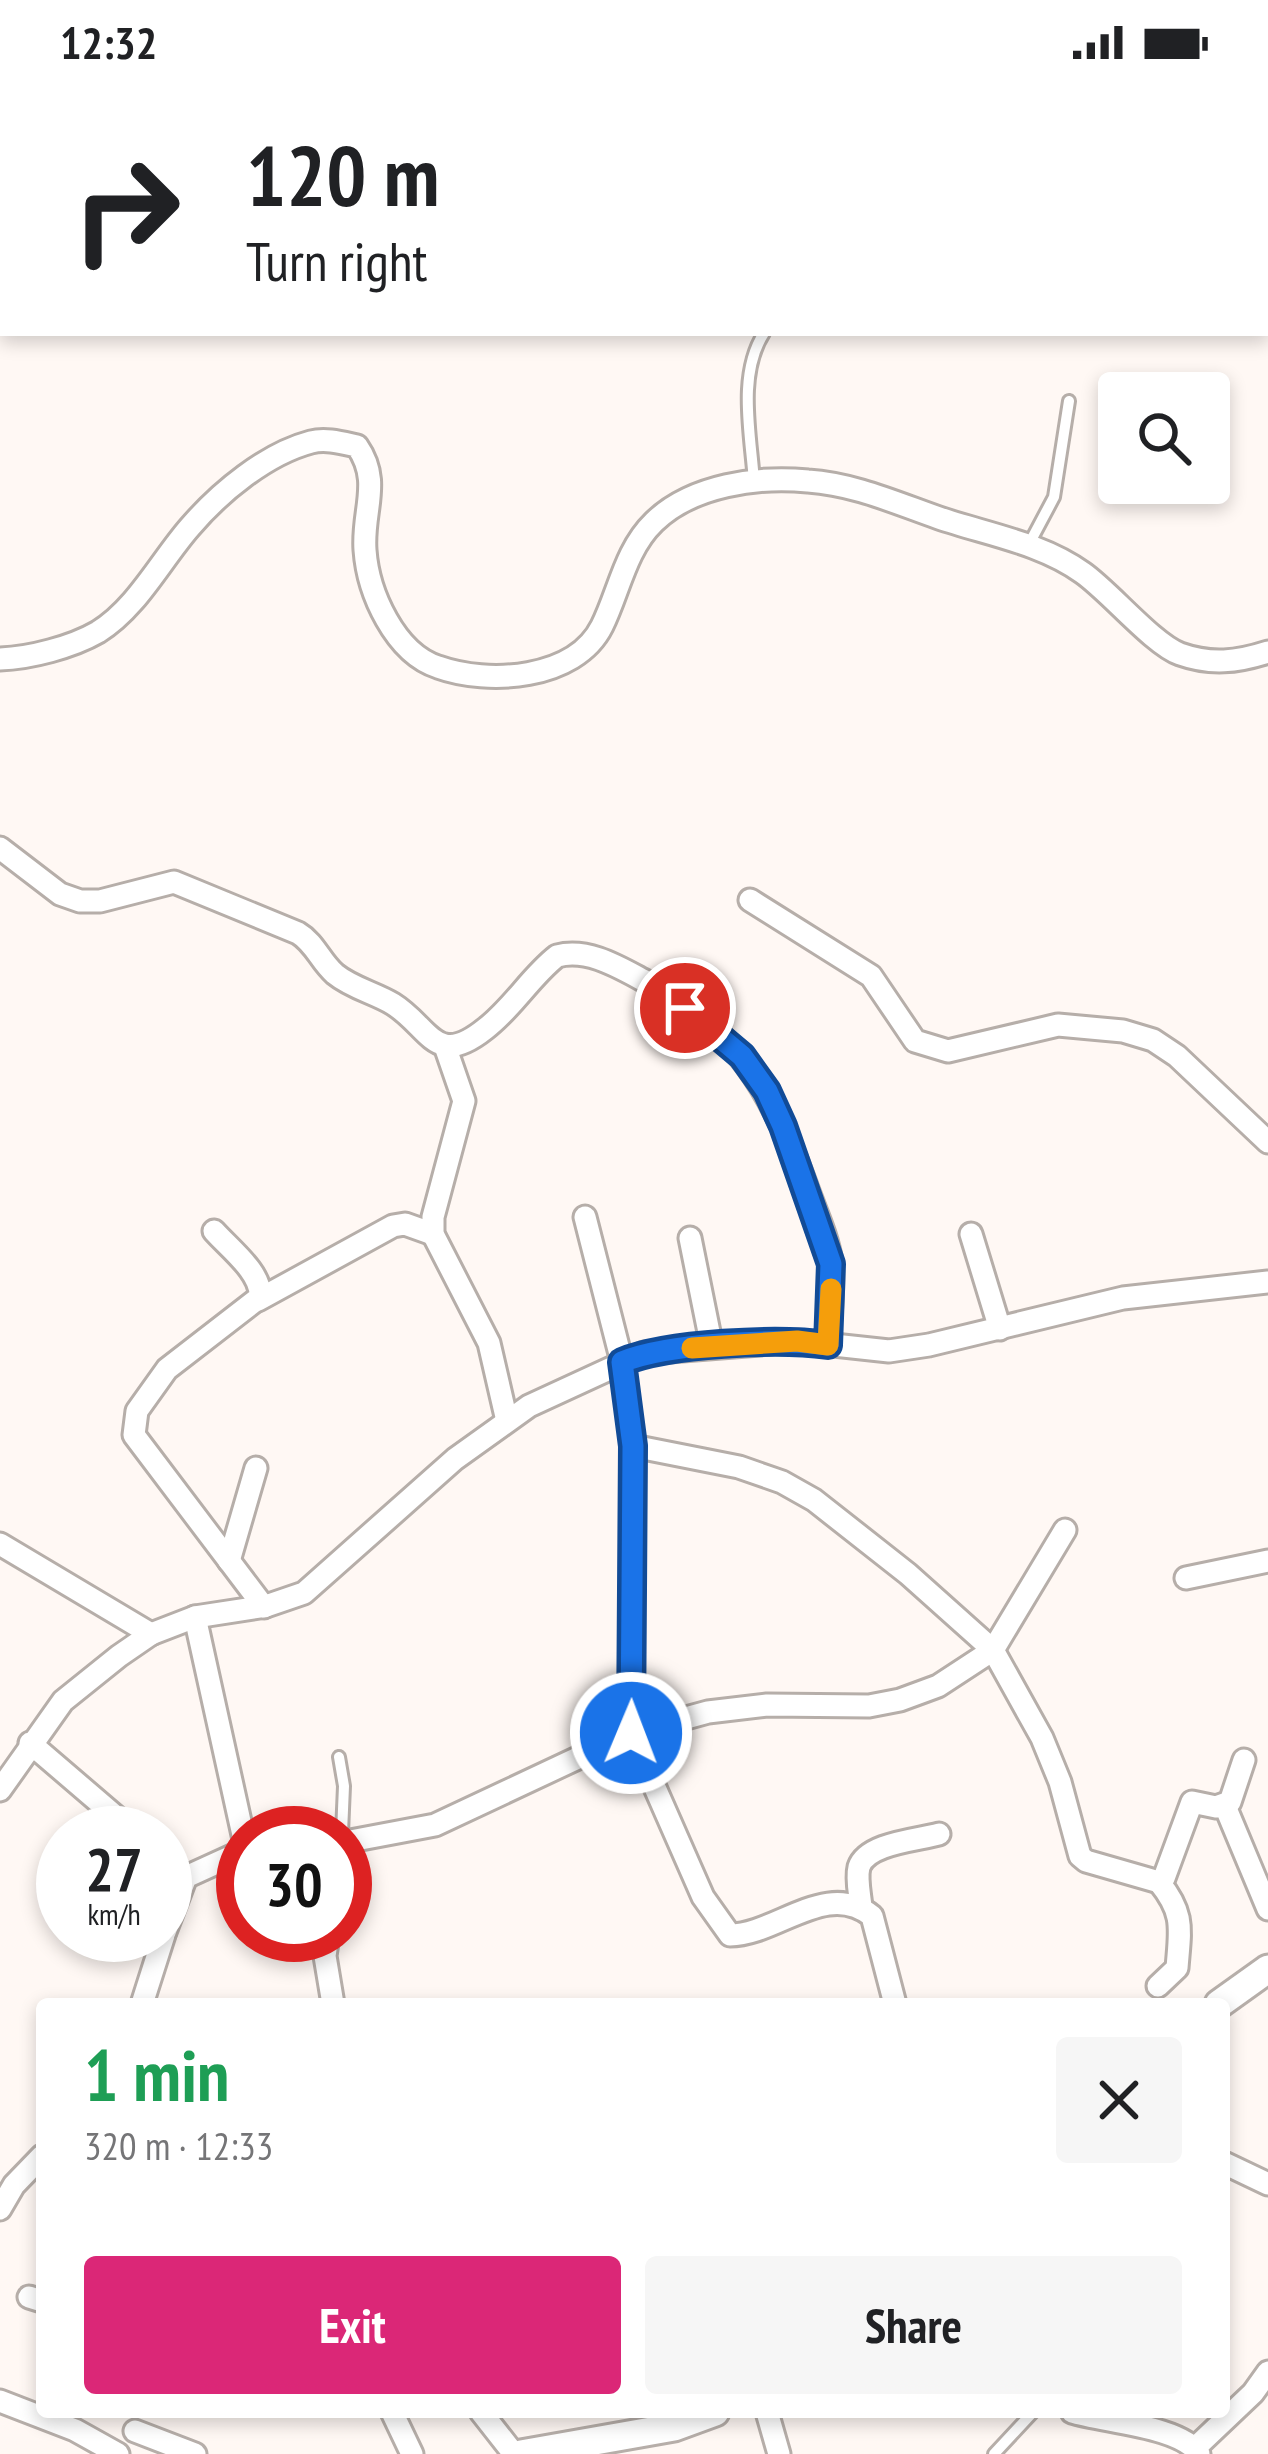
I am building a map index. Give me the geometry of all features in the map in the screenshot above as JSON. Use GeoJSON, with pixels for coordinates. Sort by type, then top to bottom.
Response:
{"type":"FeatureCollection","features":[{"type":"Feature","properties":{"kind":"street"},"geometry":{"type":"LineString","coordinates":[[0,659],[18,658],[98,632],[125,608],[191,525],[227,491],[271,459],[314,441],[357,446],[370,465],[365,550],[369,578],[392,627],[412,655],[438,668],[476,675],[520,674],[553,667],[583,650],[600,632],[615,588],[652,523],[703,493],[754,482],[811,481],[871,493],[1028,546],[1078,569],[1173,651],[1208,663],[1268,652]]}},
{"type":"Feature","properties":{"kind":"street"},"geometry":{"type":"LineString","coordinates":[[2,857],[60,894],[80,901],[100,901],[174,882],[298,933],[309,939],[331,970],[394,1005],[431,1042],[445,1046],[458,1045],[484,1030],[518,1000],[546,965],[572,952],[595,957],[652,984],[718,1031],[767,1091],[831,1264],[828,1345]]}},
{"type":"Feature","properties":{"kind":"street"},"geometry":{"type":"LineString","coordinates":[[750,900],[871,976],[915,1041],[948,1051],[1058,1025],[1123,1031],[1153,1040],[1177,1057],[1268,1142]]}},
{"type":"Feature","properties":{"kind":"street"},"geometry":{"type":"LineString","coordinates":[[445,1046],[464,1101],[433,1217],[433,1234],[489,1343],[507,1421]]}},
{"type":"Feature","properties":{"kind":"street"},"geometry":{"type":"LineString","coordinates":[[585,1217],[622,1362],[633,1446],[631,1733],[704,1897],[730,1935],[761,1930],[789,1914],[813,1908],[861,1907],[872,1916],[893,1998]]}},
{"type":"Feature","properties":{"kind":"street"},"geometry":{"type":"LineString","coordinates":[[264,1606],[134,1435],[137,1411],[167,1369],[258,1300],[393,1226],[404,1224],[433,1234]]}},
{"type":"Feature","properties":{"kind":"street"},"geometry":{"type":"LineString","coordinates":[[214,1231],[254,1275],[261,1287],[258,1300]]}},
{"type":"Feature","properties":{"kind":"street"},"geometry":{"type":"LineString","coordinates":[[970,1234],[1000,1329]]}},
{"type":"Feature","properties":{"kind":"street"},"geometry":{"type":"LineString","coordinates":[[690,1238],[712,1347]]}},
{"type":"Feature","properties":{"kind":"street"},"geometry":{"type":"LineString","coordinates":[[0,1790],[63,1701],[151,1634],[195,1617],[264,1606],[304,1592],[455,1459],[507,1421],[622,1362],[668,1348],[797,1341],[889,1351],[1123,1298],[1268,1282]]}},
{"type":"Feature","properties":{"kind":"street"},"geometry":{"type":"LineString","coordinates":[[633,1446],[740,1467],[798,1491],[908,1574],[993,1651],[1042,1738],[1060,1782],[1080,1856],[1159,1882],[1176,1903],[1178,1968],[1158,1987]]}},
{"type":"Feature","properties":{"kind":"street"},"geometry":{"type":"LineString","coordinates":[[230,1561],[256,1468]]}},
{"type":"Feature","properties":{"kind":"street"},"geometry":{"type":"LineString","coordinates":[[372,1837],[435,1825],[631,1733],[735,1708],[868,1706],[938,1686],[993,1651],[1065,1530]]}},
{"type":"Feature","properties":{"kind":"street"},"geometry":{"type":"LineString","coordinates":[[0,1544],[151,1634]]}},
{"type":"Feature","properties":{"kind":"street"},"geometry":{"type":"LineString","coordinates":[[1186,1578],[1268,1561]]}},
{"type":"Feature","properties":{"kind":"street"},"geometry":{"type":"LineString","coordinates":[[195,1617],[237,1806]]}},
{"type":"Feature","properties":{"kind":"street"},"geometry":{"type":"LineString","coordinates":[[30,1743],[104,1806]]}},
{"type":"Feature","properties":{"kind":"street"},"geometry":{"type":"LineString","coordinates":[[1159,1882],[1192,1802],[1225,1806],[1230,1802],[1244,1760]]}},
{"type":"Feature","properties":{"kind":"street"},"geometry":{"type":"LineString","coordinates":[[1225,1806],[1268,1909]]}},
{"type":"Feature","properties":{"kind":"street"},"geometry":{"type":"LineString","coordinates":[[861,1907],[858,1871],[866,1857],[939,1834]]}},
{"type":"Feature","properties":{"kind":"street"},"geometry":{"type":"LineString","coordinates":[[144,1998],[156,1962]]}},
{"type":"Feature","properties":{"kind":"street"},"geometry":{"type":"LineString","coordinates":[[326,1962],[332,1998]]}},
{"type":"Feature","properties":{"kind":"street"},"geometry":{"type":"LineString","coordinates":[[1227,1998],[1268,1969]]}},
{"type":"Feature","properties":{"kind":"street"},"geometry":{"type":"LineString","coordinates":[[0,2209],[36,2162]]}},
{"type":"Feature","properties":{"kind":"street"},"geometry":{"type":"LineString","coordinates":[[1230,2166],[1267,2186]]}},
{"type":"Feature","properties":{"kind":"street"},"geometry":{"type":"LineString","coordinates":[[1230,2417],[1268,2372]]}},
{"type":"Feature","properties":{"kind":"street"},"geometry":{"type":"LineString","coordinates":[[0,2401],[36,2411]]}},
{"type":"Feature","properties":{"kind":"street"},"geometry":{"type":"LineString","coordinates":[[62,2418],[118,2454],[141,2422],[195,2454]]}},
{"type":"Feature","properties":{"kind":"street"},"geometry":{"type":"LineString","coordinates":[[395,2418],[412,2454]]}},
{"type":"Feature","properties":{"kind":"street"},"geometry":{"type":"LineString","coordinates":[[486,2418],[518,2454],[572,2450],[699,2418]]}},
{"type":"Feature","properties":{"kind":"street"},"geometry":{"type":"LineString","coordinates":[[768,2418],[779,2454]]}},
{"type":"Feature","properties":{"kind":"street"},"geometry":{"type":"LineString","coordinates":[[1098,2418],[1169,2434],[1198,2451],[1229,2418]]}},
{"type":"Feature","properties":{"kind":"lane"},"geometry":{"type":"LineString","coordinates":[[754,482],[748,384],[763,336]]}},
{"type":"Feature","properties":{"kind":"lane"},"geometry":{"type":"LineString","coordinates":[[1028,546],[1054,497],[1069,401]]}},
{"type":"Feature","properties":{"kind":"lane"},"geometry":{"type":"LineString","coordinates":[[339,1756],[343,1806]]}},
{"type":"Feature","properties":{"kind":"lane"},"geometry":{"type":"LineString","coordinates":[[994,2454],[1028,2418]]}},
{"type":"Feature","properties":{"kind":"slow traffic"},"geometry":{"type":"LineString","coordinates":[[692,1348],[797,1341],[828,1345],[831,1289]]}},
{"type":"Feature","properties":{"kind":"route"},"geometry":{"type":"LineString","coordinates":[[631,1733],[633,1446],[622,1362],[668,1348],[797,1341],[828,1345],[831,1264],[783,1126],[767,1091],[742,1056],[718,1031],[685,1008]]}}]}
